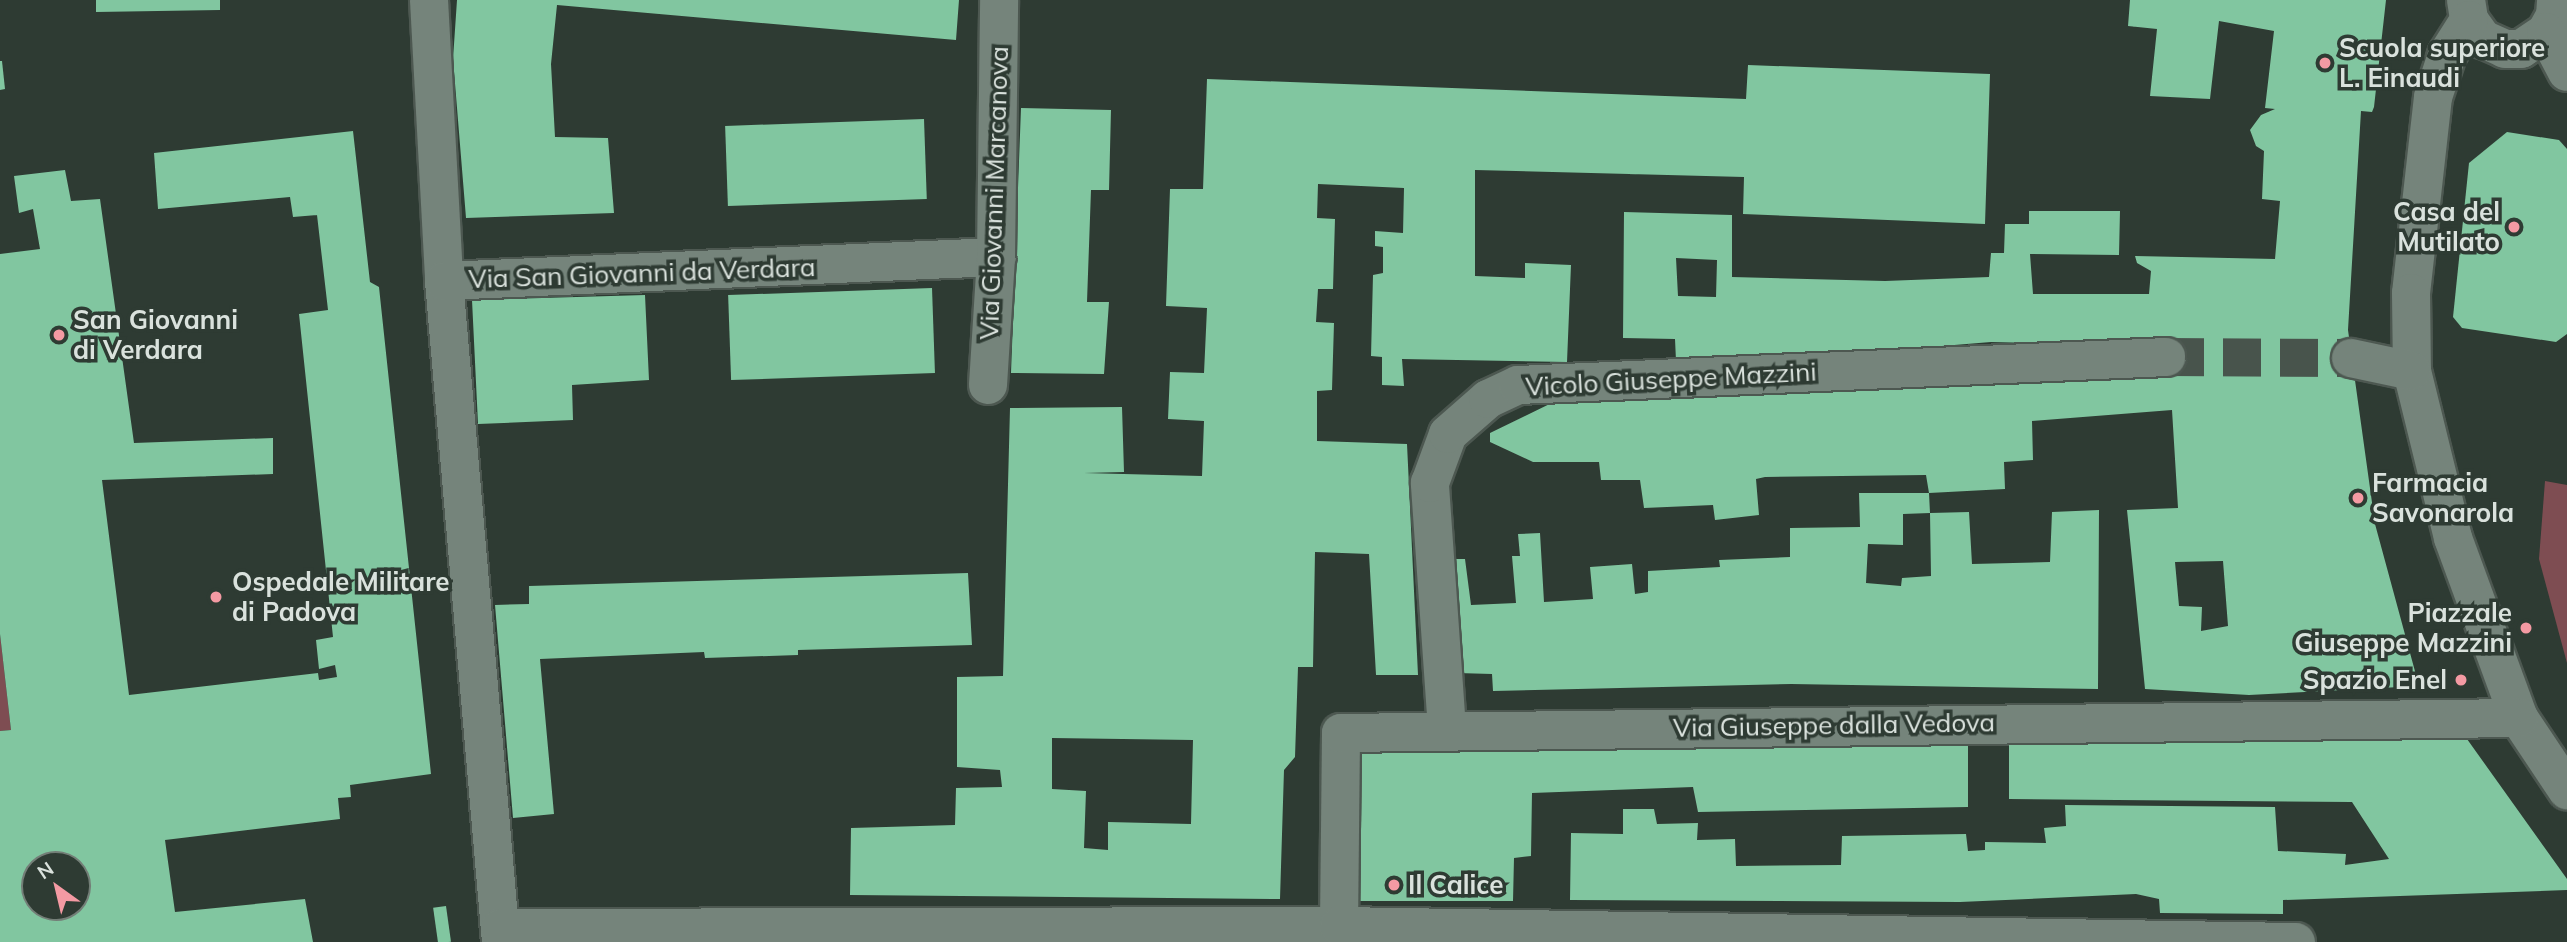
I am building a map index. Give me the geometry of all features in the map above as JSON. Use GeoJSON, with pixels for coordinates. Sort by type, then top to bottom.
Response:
{"type":"FeatureCollection","features":[{"type":"Feature","properties":{"kind":"street","name":"Via San Giovanni da Verdara"},"geometry":{"type":"LineString","coordinates":[[429,0],[444,281],[996,257]]}},
{"type":"Feature","properties":{"kind":"street","name":"Via Giovanni Marcanova"},"geometry":{"type":"LineString","coordinates":[[988,385],[996,257],[999,0]]}},
{"type":"Feature","properties":{"kind":"street"},"geometry":{"type":"LineString","coordinates":[[2468,10],[2483,39],[2505,49]]}},
{"type":"Feature","properties":{"kind":"street"},"geometry":{"type":"LineString","coordinates":[[2468,10],[2447,55],[2433,97],[2410,293],[2412,371],[2453,538],[2519,718],[2567,790]]}},
{"type":"Feature","properties":{"kind":"street"},"geometry":{"type":"LineString","coordinates":[[2433,97],[2484,57],[2505,49],[2521,49],[2556,15]]}},
{"type":"Feature","properties":{"kind":"street"},"geometry":{"type":"LineString","coordinates":[[2556,15],[2567,72]]}},
{"type":"Feature","properties":{"kind":"street"},"geometry":{"type":"LineString","coordinates":[[444,281],[501,935],[1339,926],[2296,942]]}},
{"type":"Feature","properties":{"kind":"street","name":"Vicolo Giuseppe Mazzini"},"geometry":{"type":"LineString","coordinates":[[1447,729],[1430,483],[1448,434],[1488,399],[1518,385],[2166,357]]}},
{"type":"Feature","properties":{"kind":"street"},"geometry":{"type":"LineString","coordinates":[[2351,358],[2412,371]]}},
{"type":"Feature","properties":{"kind":"street","name":"Via Giuseppe dalla Vedova"},"geometry":{"type":"LineString","coordinates":[[1339,926],[1341,733],[1447,729],[2519,718]]}},
{"type":"Feature","properties":{"kind":"shaded area"},"geometry":{"type":"Polygon","coordinates":[[[2545,481],[2567,485],[2567,663],[2539,559],[2545,481]]]}},
{"type":"Feature","properties":{"kind":"shaded area"},"geometry":{"type":"Polygon","coordinates":[[[0,634],[11,730],[0,731],[0,634]]]}},
{"type":"Feature","properties":{"kind":"building"},"geometry":{"type":"Polygon","coordinates":[[[96,0],[220,0],[220,10],[96,12],[96,0]]]}},
{"type":"Feature","properties":{"kind":"building"},"geometry":{"type":"Polygon","coordinates":[[[457,0],[959,0],[956,40],[557,5],[551,64],[555,137],[608,138],[614,213],[466,218],[453,59],[457,0]]]}},
{"type":"Feature","properties":{"kind":"building"},"geometry":{"type":"Polygon","coordinates":[[[2130,0],[2386,0],[2374,107],[2372,112],[2361,111],[2348,330],[2375,524],[2419,686],[2249,695],[2145,689],[2127,510],[2178,508],[2172,410],[2032,421],[2033,460],[2004,462],[2005,489],[1929,493],[1926,475],[1765,477],[1756,479],[1759,515],[1715,520],[1713,505],[1644,508],[1640,480],[1601,480],[1599,462],[1533,462],[1490,442],[1490,433],[1568,395],[1717,395],[2056,377],[2165,346],[1991,342],[1795,358],[1676,361],[1675,339],[1623,338],[1624,212],[1732,215],[1732,277],[1885,281],[1989,277],[1991,253],[2004,253],[2005,224],[2029,224],[2029,211],[2120,211],[2119,255],[2030,254],[2033,294],[2149,294],[2151,271],[2137,263],[2135,256],[2275,259],[2280,201],[2262,199],[2264,151],[2256,146],[2250,130],[2261,115],[2275,109],[2265,108],[2274,31],[2219,21],[2210,99],[2150,96],[2157,29],[2128,26],[2130,0]],[[1676,258],[1678,296],[1716,297],[1717,260],[1676,258]],[[2223,561],[2175,562],[2179,606],[2202,607],[2201,631],[2228,626],[2223,561]]]}},
{"type":"Feature","properties":{"kind":"building"},"geometry":{"type":"Polygon","coordinates":[[[0,61],[5,89],[0,90],[0,61]]]}},
{"type":"Feature","properties":{"kind":"building"},"geometry":{"type":"Polygon","coordinates":[[[1748,65],[1990,74],[1985,224],[1743,214],[1744,177],[1475,170],[1475,276],[1525,278],[1525,263],[1571,265],[1567,362],[1402,359],[1404,386],[1382,385],[1382,357],[1371,356],[1373,275],[1383,273],[1383,247],[1375,246],[1375,231],[1403,233],[1404,188],[1318,184],[1317,218],[1335,219],[1333,289],[1318,289],[1316,322],[1334,323],[1332,390],[1317,391],[1317,441],[1407,444],[1418,675],[1376,675],[1369,554],[1315,552],[1313,667],[1298,667],[1295,757],[1284,770],[1280,899],[850,895],[851,828],[955,825],[956,788],[1002,787],[1000,770],[957,767],[957,677],[1003,676],[1010,408],[1122,407],[1124,472],[1084,473],[1202,476],[1204,421],[1168,419],[1170,372],[1204,373],[1207,308],[1166,306],[1170,189],[1203,189],[1207,79],[1746,99],[1748,65]],[[1052,738],[1052,789],[1086,791],[1084,848],[1108,850],[1108,822],[1191,824],[1193,740],[1052,738]]]}},
{"type":"Feature","properties":{"kind":"building"},"geometry":{"type":"Polygon","coordinates":[[[1021,108],[1111,110],[1109,190],[1091,190],[1087,302],[1109,302],[1104,374],[1011,373],[1021,108]]]}},
{"type":"Feature","properties":{"kind":"building"},"geometry":{"type":"Polygon","coordinates":[[[924,119],[927,199],[728,206],[725,126],[924,119]]]}},
{"type":"Feature","properties":{"kind":"building"},"geometry":{"type":"Polygon","coordinates":[[[353,131],[370,282],[379,287],[431,774],[350,785],[351,797],[338,798],[340,819],[165,840],[175,912],[305,899],[313,942],[0,942],[0,731],[11,730],[0,634],[0,254],[40,249],[33,209],[19,213],[14,176],[65,170],[71,201],[100,199],[134,443],[273,438],[273,474],[102,480],[129,695],[318,673],[319,680],[337,677],[335,665],[319,669],[316,640],[333,637],[299,314],[328,310],[317,215],[293,217],[290,197],[158,209],[154,153],[353,131]]]}},
{"type":"Feature","properties":{"kind":"building","name":"Casa del Mutilato"},"geometry":{"type":"Polygon","coordinates":[[[2507,132],[2559,140],[2567,149],[2567,334],[2556,342],[2462,328],[2453,317],[2469,163],[2507,132]]]}},
{"type":"Feature","properties":{"kind":"building"},"geometry":{"type":"Polygon","coordinates":[[[932,288],[935,373],[731,380],[728,295],[932,288]]]}},
{"type":"Feature","properties":{"kind":"building"},"geometry":{"type":"Polygon","coordinates":[[[645,295],[649,380],[572,385],[573,420],[478,424],[472,300],[645,295]]]}},
{"type":"Feature","properties":{"kind":"building"},"geometry":{"type":"Polygon","coordinates":[[[1859,493],[1929,493],[1930,513],[1969,512],[1972,564],[2050,562],[2052,512],[2099,510],[2098,689],[1791,684],[1493,691],[1492,674],[1457,673],[1447,559],[1465,559],[1471,605],[1516,603],[1512,556],[1520,556],[1518,534],[1540,533],[1544,602],[1593,599],[1590,567],[1632,564],[1635,594],[1648,592],[1648,571],[1720,567],[1719,560],[1790,557],[1790,528],[1860,527],[1859,493]],[[1930,513],[1903,514],[1903,545],[1868,544],[1866,583],[1901,586],[1902,578],[1931,576],[1930,513]]]}},
{"type":"Feature","properties":{"kind":"building"},"geometry":{"type":"Polygon","coordinates":[[[968,573],[972,645],[798,650],[798,655],[705,658],[704,652],[540,659],[554,814],[513,818],[495,605],[529,604],[529,586],[968,573]]]}},
{"type":"Feature","properties":{"kind":"building"},"geometry":{"type":"Polygon","coordinates":[[[2457,725],[2567,879],[2567,890],[2283,900],[2283,914],[2160,913],[2159,899],[2136,894],[1960,902],[1570,900],[1571,833],[1623,834],[1623,809],[1654,809],[1657,824],[1698,823],[1697,840],[1735,839],[1736,866],[1841,865],[1842,836],[1966,834],[1968,851],[1985,850],[1985,842],[2046,843],[2044,828],[2066,826],[2065,805],[2275,807],[2278,851],[2346,854],[2345,865],[2389,859],[2352,802],[2009,799],[2009,733],[2457,725]]]}},
{"type":"Feature","properties":{"kind":"building"},"geometry":{"type":"Polygon","coordinates":[[[1968,733],[1968,807],[1698,812],[1693,787],[1532,793],[1531,856],[1514,858],[1513,901],[1358,901],[1346,754],[1364,743],[1968,733]]]}},
{"type":"Feature","properties":{"kind":"building"},"geometry":{"type":"Polygon","coordinates":[[[446,906],[451,942],[438,942],[433,908],[446,906]]]}},
{"type":"Feature","properties":{"kind":"tunnel"},"geometry":{"type":"LineString","coordinates":[[2166,357],[2351,358]]}},
{"type":"Feature","properties":{"kind":"place","name":"Scuola superiore L. Einaudi"},"geometry":{"type":"Point","coordinates":[2325,63]}},
{"type":"Feature","properties":{"kind":"place","name":"Casa del Mutilato"},"geometry":{"type":"Point","coordinates":[2514,227]}},
{"type":"Feature","properties":{"kind":"place","name":"San Giovanni di Verdara"},"geometry":{"type":"Point","coordinates":[59,335]}},
{"type":"Feature","properties":{"kind":"place","name":"Farmacia Savonarola"},"geometry":{"type":"Point","coordinates":[2358,498]}},
{"type":"Feature","properties":{"kind":"place","name":"Ospedale Militare di Padova"},"geometry":{"type":"Point","coordinates":[216,597]}},
{"type":"Feature","properties":{"kind":"place","name":"Piazzale Giuseppe Mazzini"},"geometry":{"type":"Point","coordinates":[2526,628]}},
{"type":"Feature","properties":{"kind":"place","name":"Spazio Enel"},"geometry":{"type":"Point","coordinates":[2461,680]}},
{"type":"Feature","properties":{"kind":"place","name":"Il Calice"},"geometry":{"type":"Point","coordinates":[1394,885]}}]}
